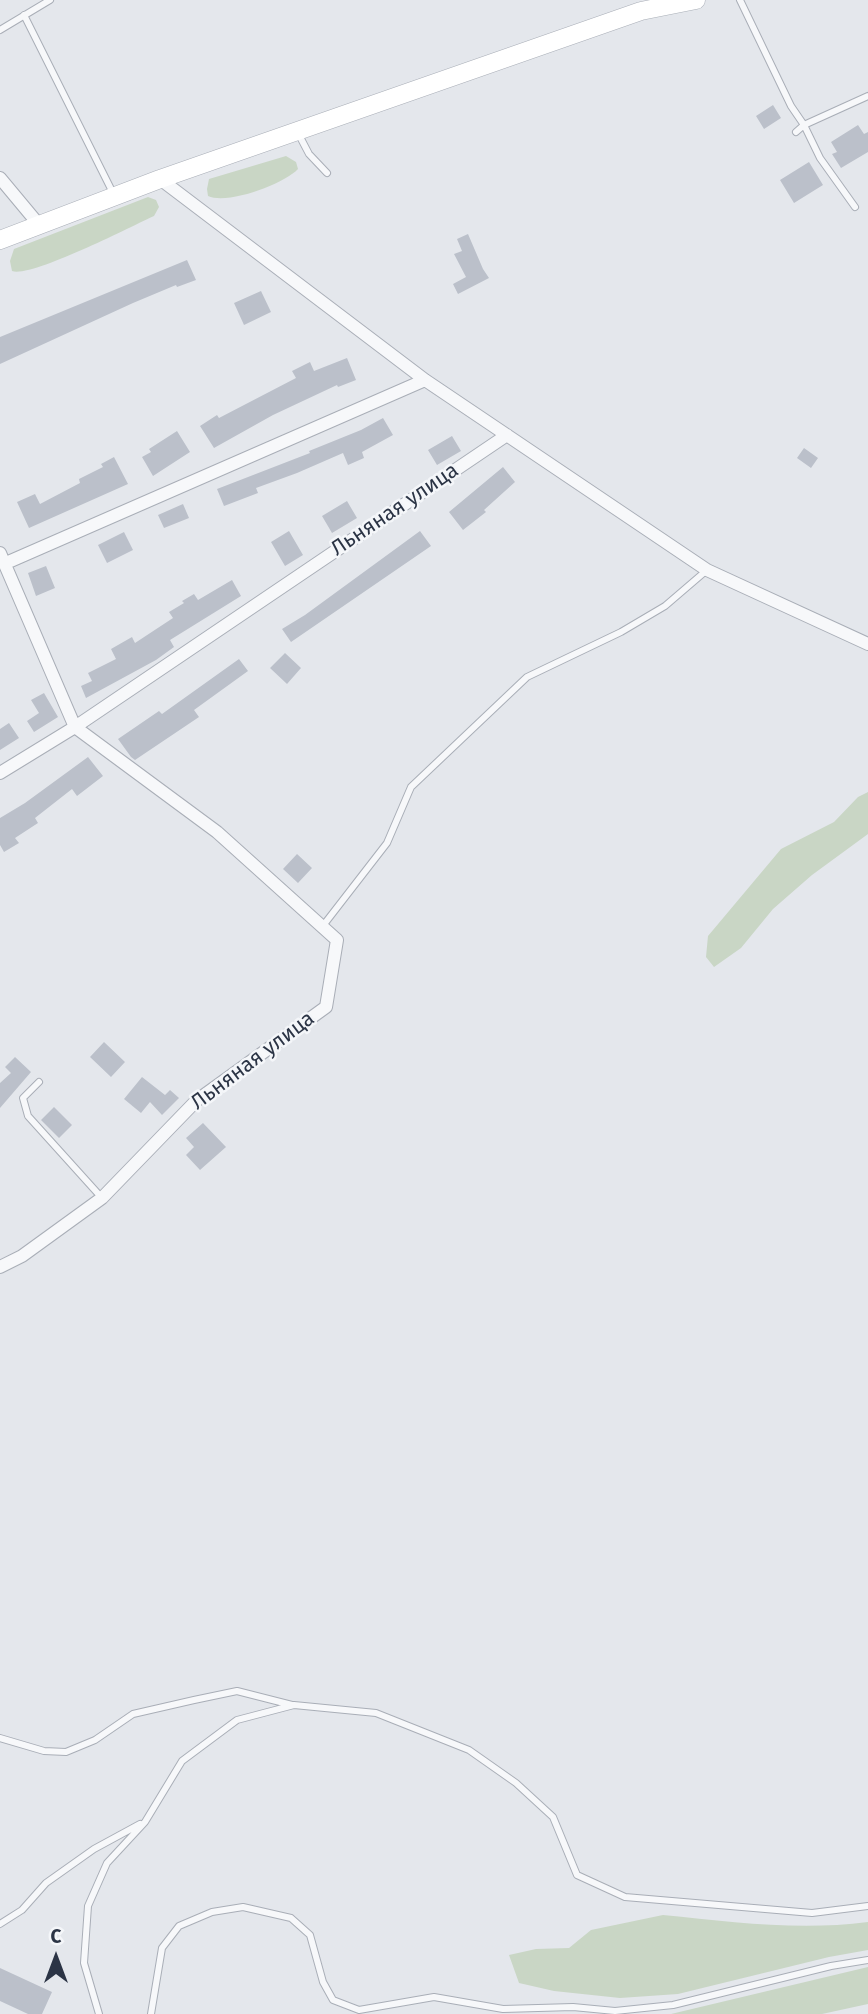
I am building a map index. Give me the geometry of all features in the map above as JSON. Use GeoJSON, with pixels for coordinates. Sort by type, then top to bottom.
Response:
{"type":"FeatureCollection","features":[{"type":"Feature","properties":{"kind":"main road"},"geometry":{"type":"LineString","coordinates":[[0,240],[160,178],[297,131],[638,6],[696,0]]}},
{"type":"Feature","properties":{"kind":"street"},"geometry":{"type":"LineString","coordinates":[[0,178],[40,226]]}},
{"type":"Feature","properties":{"kind":"street"},"geometry":{"type":"LineString","coordinates":[[160,178],[425,380],[707,569],[868,644]]}},
{"type":"Feature","properties":{"kind":"street"},"geometry":{"type":"LineString","coordinates":[[75,727],[3,558],[425,380]]}},
{"type":"Feature","properties":{"kind":"street","name":"Льняная улица"},"geometry":{"type":"LineString","coordinates":[[0,773],[75,727],[507,435]]}},
{"type":"Feature","properties":{"kind":"street","name":"Льняная улица"},"geometry":{"type":"LineString","coordinates":[[0,1267],[22,1256],[102,1198],[196,1101],[326,1007],[337,940],[217,832],[75,727]]}},
{"type":"Feature","properties":{"kind":"lane"},"geometry":{"type":"LineString","coordinates":[[0,30],[50,0]]}},
{"type":"Feature","properties":{"kind":"lane"},"geometry":{"type":"LineString","coordinates":[[740,0],[791,106],[820,158],[855,207]]}},
{"type":"Feature","properties":{"kind":"lane"},"geometry":{"type":"LineString","coordinates":[[24,15],[114,196]]}},
{"type":"Feature","properties":{"kind":"lane"},"geometry":{"type":"LineString","coordinates":[[796,132],[804,125],[868,96]]}},
{"type":"Feature","properties":{"kind":"lane"},"geometry":{"type":"LineString","coordinates":[[297,131],[309,154],[327,173]]}},
{"type":"Feature","properties":{"kind":"lane"},"geometry":{"type":"LineString","coordinates":[[322,927],[387,843],[411,787],[527,677],[621,632],[665,606],[707,569]]}},
{"type":"Feature","properties":{"kind":"lane"},"geometry":{"type":"LineString","coordinates":[[39,1082],[23,1098],[28,1116],[102,1198]]}},
{"type":"Feature","properties":{"kind":"lane"},"geometry":{"type":"LineString","coordinates":[[0,1738],[44,1751],[66,1752],[95,1740],[133,1714],[237,1691],[294,1705],[376,1713],[469,1750],[516,1783],[554,1817],[577,1875],[625,1897],[812,1913],[868,1906]]}},
{"type":"Feature","properties":{"kind":"lane"},"geometry":{"type":"LineString","coordinates":[[99,2014],[84,1963],[88,1906],[107,1863],[145,1822],[182,1761],[237,1720],[294,1705]]}},
{"type":"Feature","properties":{"kind":"lane"},"geometry":{"type":"LineString","coordinates":[[0,1924],[22,1910],[46,1883],[65,1869],[94,1849],[145,1822]]}},
{"type":"Feature","properties":{"kind":"lane"},"geometry":{"type":"LineString","coordinates":[[151,2014],[162,1948],[179,1926],[212,1912],[243,1907],[291,1919],[310,1935],[323,1982],[333,2000],[359,2010],[434,1997],[503,2009],[573,2007],[615,2011],[673,2005],[831,1966],[868,1960]]}},
{"type":"Feature","properties":{"kind":"green space"},"geometry":{"type":"Polygon","coordinates":[[[286,156],[296,162],[298,169],[281,181],[255,192],[229,198],[208,196],[209,179],[286,156]]]}},
{"type":"Feature","properties":{"kind":"green space"},"geometry":{"type":"Polygon","coordinates":[[[148,197],[156,200],[159,207],[154,216],[59,260],[23,271],[12,271],[10,261],[14,249],[148,197]]]}},
{"type":"Feature","properties":{"kind":"green space"},"geometry":{"type":"Polygon","coordinates":[[[868,792],[868,834],[812,875],[773,909],[741,948],[714,967],[706,957],[708,936],[781,849],[834,822],[858,797],[868,792]]]}},
{"type":"Feature","properties":{"kind":"green space"},"geometry":{"type":"Polygon","coordinates":[[[663,1915],[791,1926],[868,1922],[868,1950],[678,1994],[620,1998],[554,1991],[519,1983],[509,1955],[536,1949],[569,1948],[591,1930],[663,1915]]]}},
{"type":"Feature","properties":{"kind":"green space"},"geometry":{"type":"Polygon","coordinates":[[[868,1967],[868,2004],[822,2014],[671,2014],[868,1967]]]}},
{"type":"Feature","properties":{"kind":"building"},"geometry":{"type":"Polygon","coordinates":[[[773,105],[781,118],[764,129],[756,116],[773,105]]]}},
{"type":"Feature","properties":{"kind":"building"},"geometry":{"type":"Polygon","coordinates":[[[858,125],[864,134],[868,132],[868,152],[841,168],[832,154],[837,152],[831,142],[858,125]]]}},
{"type":"Feature","properties":{"kind":"building"},"geometry":{"type":"Polygon","coordinates":[[[809,162],[823,185],[794,203],[780,180],[809,162]]]}},
{"type":"Feature","properties":{"kind":"building"},"geometry":{"type":"Polygon","coordinates":[[[468,234],[489,278],[458,294],[453,284],[466,277],[454,254],[462,251],[457,239],[468,234]]]}},
{"type":"Feature","properties":{"kind":"building"},"geometry":{"type":"Polygon","coordinates":[[[187,260],[196,280],[177,287],[176,285],[133,303],[0,364],[0,337],[187,260]]]}},
{"type":"Feature","properties":{"kind":"building"},"geometry":{"type":"Polygon","coordinates":[[[261,291],[271,312],[244,325],[234,303],[261,291]]]}},
{"type":"Feature","properties":{"kind":"building"},"geometry":{"type":"Polygon","coordinates":[[[347,358],[356,380],[338,387],[337,385],[273,415],[214,448],[200,426],[217,415],[219,418],[296,378],[292,371],[310,362],[314,371],[347,358]]]}},
{"type":"Feature","properties":{"kind":"building"},"geometry":{"type":"Polygon","coordinates":[[[383,418],[393,435],[362,452],[364,458],[348,465],[343,453],[256,488],[258,493],[224,506],[217,489],[310,453],[309,451],[383,418]]]}},
{"type":"Feature","properties":{"kind":"building"},"geometry":{"type":"Polygon","coordinates":[[[177,431],[190,452],[153,476],[142,457],[151,452],[149,449],[177,431]]]}},
{"type":"Feature","properties":{"kind":"building"},"geometry":{"type":"Polygon","coordinates":[[[452,436],[461,451],[437,465],[428,450],[452,436]]]}},
{"type":"Feature","properties":{"kind":"building"},"geometry":{"type":"Polygon","coordinates":[[[804,448],[818,458],[811,468],[797,458],[804,448]]]}},
{"type":"Feature","properties":{"kind":"building"},"geometry":{"type":"Polygon","coordinates":[[[114,457],[128,484],[29,528],[17,502],[35,494],[40,504],[80,483],[79,479],[103,467],[101,464],[114,457]]]}},
{"type":"Feature","properties":{"kind":"building"},"geometry":{"type":"Polygon","coordinates":[[[503,467],[515,482],[484,510],[486,512],[463,530],[449,512],[503,467]]]}},
{"type":"Feature","properties":{"kind":"building"},"geometry":{"type":"Polygon","coordinates":[[[347,501],[357,518],[332,533],[322,516],[347,501]]]}},
{"type":"Feature","properties":{"kind":"building"},"geometry":{"type":"Polygon","coordinates":[[[183,504],[189,518],[164,528],[158,515],[183,504]]]}},
{"type":"Feature","properties":{"kind":"building"},"geometry":{"type":"Polygon","coordinates":[[[289,531],[303,555],[285,566],[271,542],[289,531]]]}},
{"type":"Feature","properties":{"kind":"building"},"geometry":{"type":"Polygon","coordinates":[[[420,531],[431,546],[291,642],[282,629],[420,531]]]}},
{"type":"Feature","properties":{"kind":"building"},"geometry":{"type":"Polygon","coordinates":[[[124,532],[133,550],[107,563],[98,545],[124,532]]]}},
{"type":"Feature","properties":{"kind":"building"},"geometry":{"type":"Polygon","coordinates":[[[46,566],[55,588],[36,596],[28,573],[46,566]]]}},
{"type":"Feature","properties":{"kind":"building"},"geometry":{"type":"Polygon","coordinates":[[[232,580],[241,596],[170,640],[174,647],[156,660],[86,698],[81,686],[92,681],[88,673],[116,659],[111,649],[132,637],[135,643],[173,618],[169,612],[184,603],[182,601],[194,594],[198,600],[232,580]]]}},
{"type":"Feature","properties":{"kind":"building"},"geometry":{"type":"Polygon","coordinates":[[[285,653],[301,668],[287,684],[270,668],[285,653]]]}},
{"type":"Feature","properties":{"kind":"building"},"geometry":{"type":"Polygon","coordinates":[[[239,659],[248,671],[194,710],[199,717],[135,760],[131,757],[118,739],[159,711],[162,714],[239,659]]]}},
{"type":"Feature","properties":{"kind":"building"},"geometry":{"type":"Polygon","coordinates":[[[44,693],[58,717],[34,732],[27,721],[39,713],[31,700],[44,693]]]}},
{"type":"Feature","properties":{"kind":"building"},"geometry":{"type":"Polygon","coordinates":[[[9,723],[19,738],[0,750],[0,729],[9,723]]]}},
{"type":"Feature","properties":{"kind":"building"},"geometry":{"type":"Polygon","coordinates":[[[88,757],[103,776],[77,796],[72,789],[35,818],[38,823],[15,838],[19,843],[4,852],[0,845],[0,818],[88,757]]]}},
{"type":"Feature","properties":{"kind":"building"},"geometry":{"type":"Polygon","coordinates":[[[297,854],[312,868],[298,883],[283,869],[297,854]]]}},
{"type":"Feature","properties":{"kind":"building"},"geometry":{"type":"Polygon","coordinates":[[[104,1042],[125,1062],[111,1077],[90,1057],[104,1042]]]}},
{"type":"Feature","properties":{"kind":"building"},"geometry":{"type":"Polygon","coordinates":[[[15,1057],[31,1072],[0,1108],[0,1083],[11,1073],[5,1067],[15,1057]]]}},
{"type":"Feature","properties":{"kind":"building"},"geometry":{"type":"Polygon","coordinates":[[[142,1077],[165,1095],[170,1090],[179,1098],[162,1115],[150,1102],[141,1113],[124,1099],[142,1077]]]}},
{"type":"Feature","properties":{"kind":"building"},"geometry":{"type":"Polygon","coordinates":[[[54,1107],[72,1125],[59,1138],[41,1120],[54,1107]]]}},
{"type":"Feature","properties":{"kind":"building"},"geometry":{"type":"Polygon","coordinates":[[[203,1123],[226,1147],[200,1170],[186,1155],[194,1147],[186,1138],[203,1123]]]}},
{"type":"Feature","properties":{"kind":"building"},"geometry":{"type":"Polygon","coordinates":[[[0,1968],[52,1992],[42,2014],[28,2014],[0,2001],[0,1968]]]}}]}
